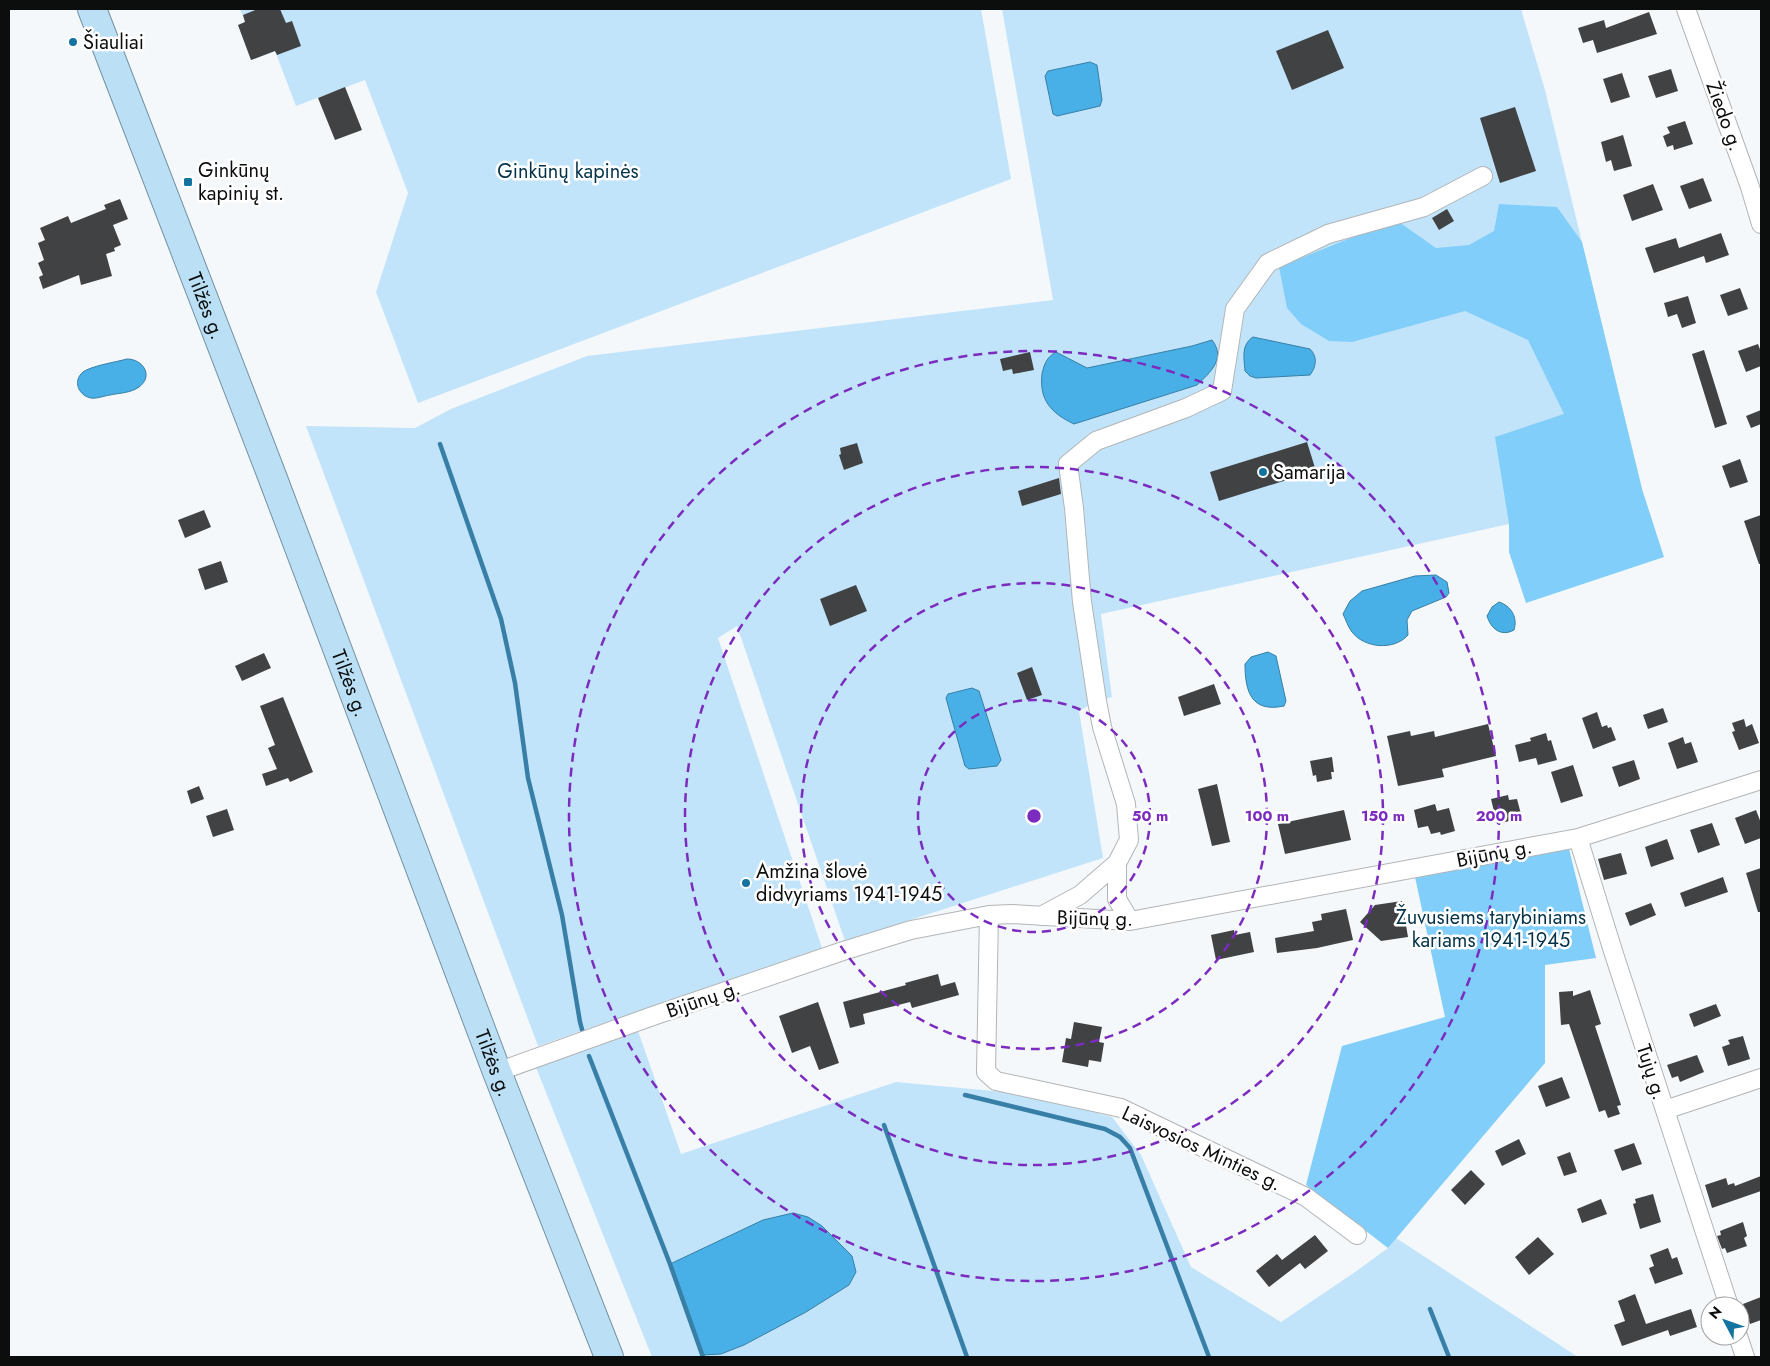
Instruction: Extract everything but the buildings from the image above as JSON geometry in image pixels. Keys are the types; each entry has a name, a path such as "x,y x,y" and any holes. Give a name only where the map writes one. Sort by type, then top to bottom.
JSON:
{"highway":[{"name":"Tilžės g.","path":"92,9 272,476 497,1072 609,1357"}],"street":[{"name":"Žiedo g.","path":"1686,9 1756,185 1761,224"},
{"path":"1041,916 1080,895 1117,864 1129,840 1126,804 1102,727 1097,701 1082,602 1074,508 1068,464 1096,441 1186,408 1222,391 1236,309 1268,263 1328,234 1424,207 1483,176"},
{"name":"Bijūnų g.","path":"497,1072 650,1017 910,930 988,915 1012,914 1130,921 1578,838 1761,780"},
{"name":"Tujų g.","path":"1578,838 1612,951 1725,1296"},
{"path":"1117,864 1117,899 1130,921"},
{"name":"Laisvosios Minties g.","path":"988,915 986,1072 996,1081 1121,1108 1306,1197 1358,1235"},
{"path":"1665,1110 1761,1078"}],"green space":[{"name":"Ginkūnų kapinės","path":"240,9 981,9 1011,179 418,403 376,292 408,193 365,80 296,106 275,51 251,60 238,25 245,22"},
{"path":"1002,9 1521,9 1545,90 1642,489 1509,524 1101,614 1112,697 1097,701 1079,711 1103,858 845,941 737,626 718,638 822,948 538,1046 306,426 415,428 451,409 587,356 1053,300"},
{"path":"1499,204 1557,207 1582,242 1642,489 1664,557 1526,603 1509,552 1509,524 1495,437 1564,414 1528,340 1465,311 1352,342 1329,341 1301,324 1287,308 1279,267 1358,235 1399,222 1436,248 1469,245 1494,231"},
{"name":"Žuvusiems tarybiniams kariams 1941-1945","path":"1569,849 1596,958 1545,965 1545,1063 1388,1248 1306,1185 1342,1046 1445,1017 1415,877"},
{"path":"638,1031 681,1154 896,1082 1025,1094 1112,1117 1141,1155 1191,1267 1281,1322 1388,1248 1396,1238 1578,1357 652,1357 535,1065"}],"shaded area":[{"path":"1090,62 1097,65 1102,100 1100,106 1057,116 1053,114 1045,76 1048,71"},
{"path":"1253,337 1310,349 1315,359 1312,372 1310,375 1256,378 1250,376 1245,371 1244,352 1249,340"},
{"path":"1212,340 1218,353 1217,359 1212,370 1197,385 1074,424 1059,415 1048,405 1042,391 1042,374 1045,364 1056,352 1087,368"},
{"path":"127,359 138,362 145,369 146,378 136,389 129,392 91,398 83,394 78,388 78,380 83,372 98,366"},
{"path":"1436,575 1447,582 1449,593 1446,597 1412,611 1407,620 1408,635 1402,640 1395,644 1379,646 1357,637 1351,630 1343,614 1350,601 1362,591 1415,576"},
{"path":"1499,602 1507,606 1514,616 1514,630 1505,633 1491,625 1487,616 1492,607"},
{"path":"1268,652 1276,656 1286,701 1284,706 1264,706 1257,703 1252,698 1246,683 1245,664 1251,657"},
{"path":"972,688 979,691 1001,760 997,766 969,769 965,766 946,698 948,694"},
{"path":"793,1213 808,1217 822,1226 852,1256 856,1272 849,1285 806,1312 744,1345 721,1354 703,1355 670,1264 763,1220"}],"waterway":[{"path":"440,444 501,619 515,683 528,778 562,915 583,1033"},
{"path":"589,1056 670,1264 703,1357"},
{"path":"965,1095 1105,1129 1120,1137 1130,1148 1209,1357"},
{"path":"884,1125 967,1357"},
{"path":"1430,1309 1449,1357"}],"place":[{"name":"Šiauliai","path":"73,42"},
{"name":"Ginkūnų kapinių st.","path":"188,182"},
{"name":"Samarija","path":"1263,472"},
{"name":"Amžina šlovė didvyriams 1941-1945","path":"746,883"}]}
